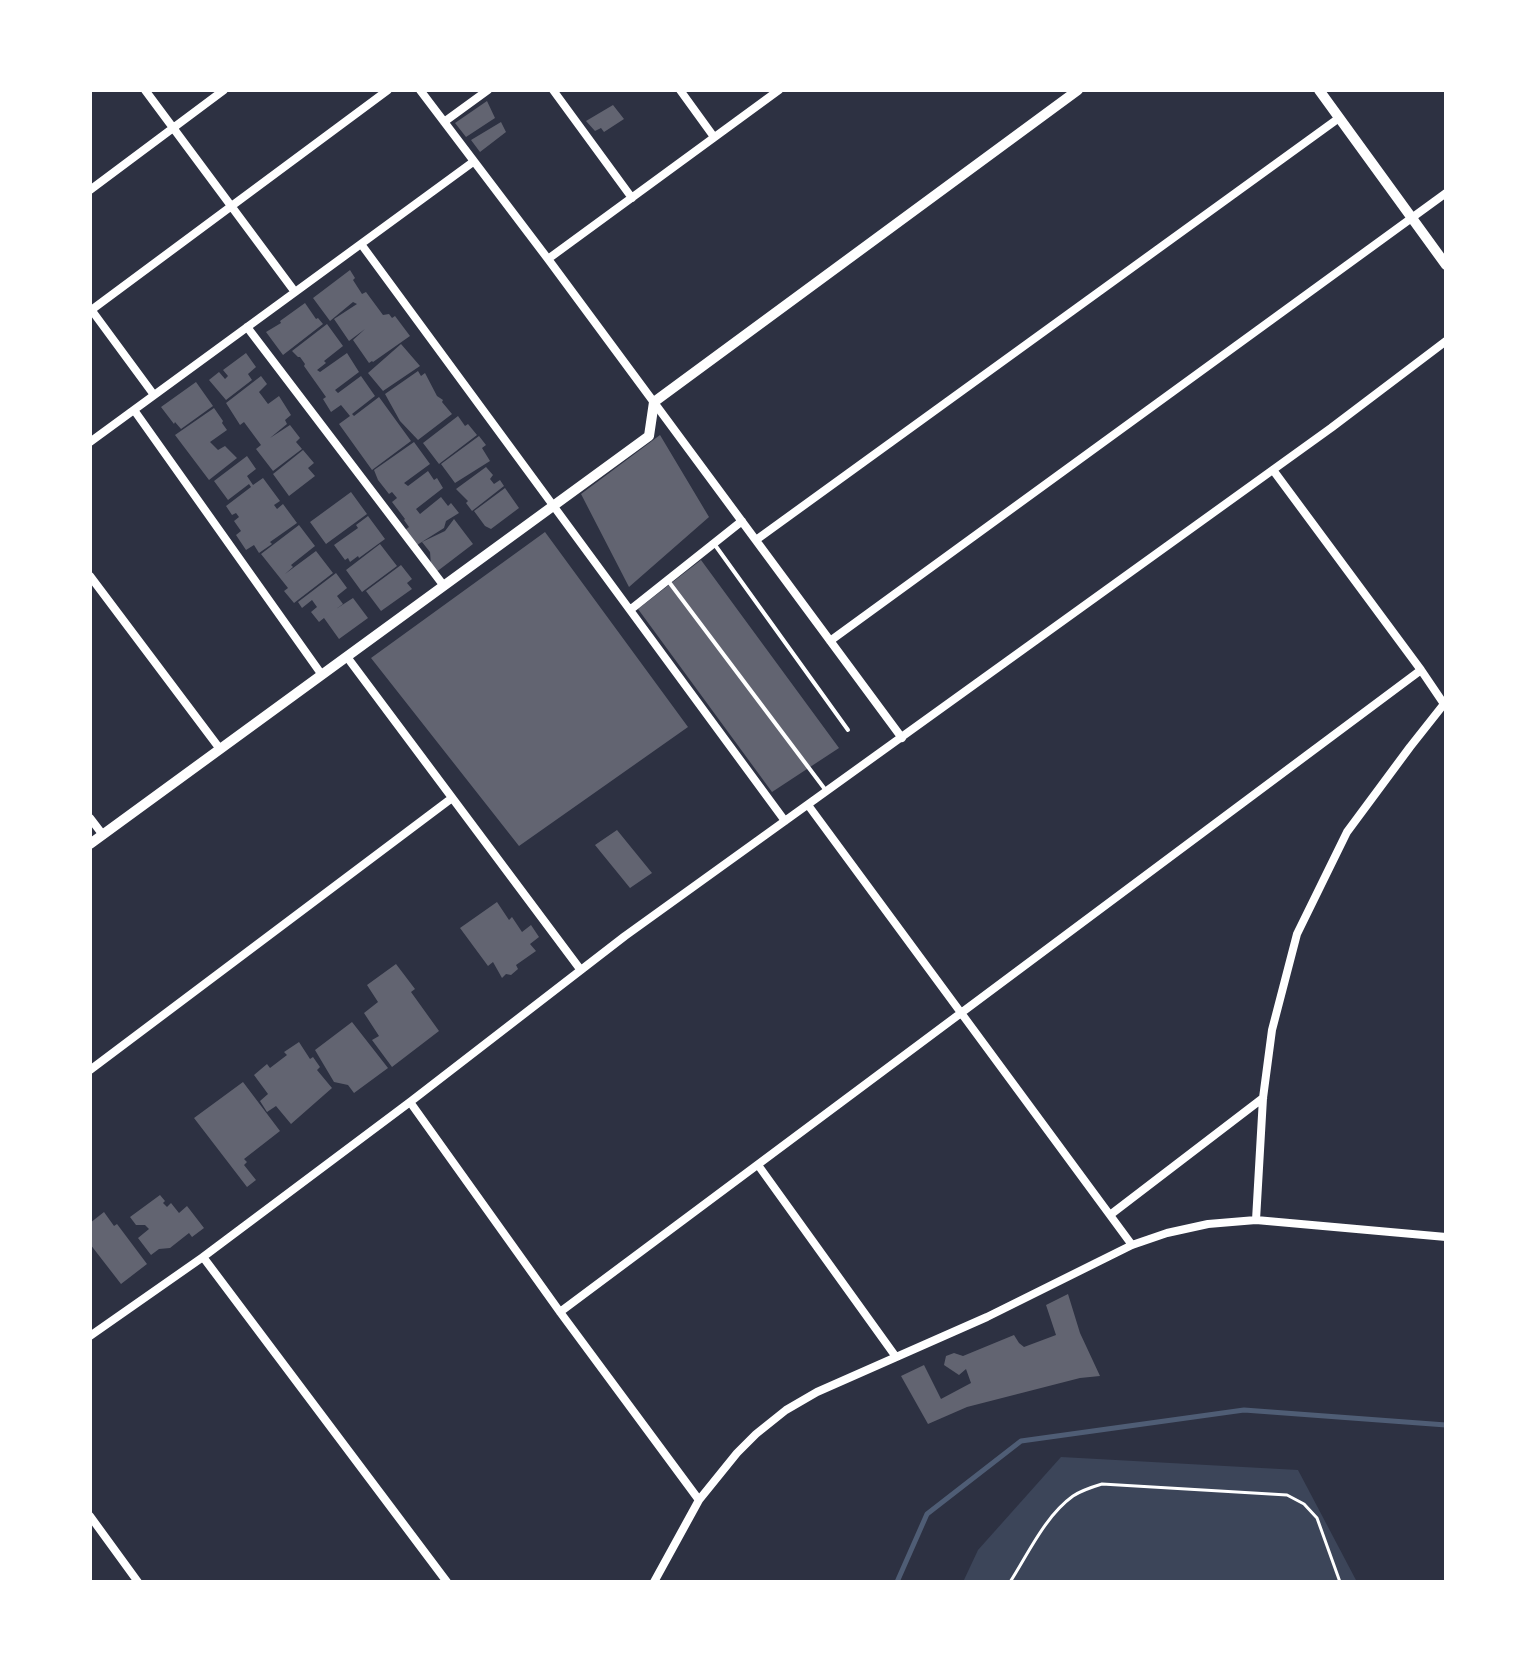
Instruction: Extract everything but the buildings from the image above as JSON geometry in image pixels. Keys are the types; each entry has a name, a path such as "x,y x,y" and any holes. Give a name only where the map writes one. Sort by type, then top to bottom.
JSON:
{"street":[{"path":"145,90 295,292"},
{"path":"90,190 224,90"},
{"path":"154,395 90,310 388,90"},
{"path":"420,90 902,738"},
{"path":"444,122 488,90"},
{"path":"553,90 632,198"},
{"path":"680,90 714,137"},
{"path":"548,259 779,90"},
{"path":"90,844 649,436 654,402 1078,90"},
{"path":"1319,90 1446,265"},
{"path":"756,540 1339,118"},
{"path":"90,442 473,162"},
{"path":"830,641 1446,193"},
{"path":"361,244 785,821"},
{"path":"247,327 444,586"},
{"path":"90,1336 203,1257 410,1102 580,969 1273,470 1446,341"},
{"path":"134,410 322,675"},
{"path":"1256,1220 1263,1098 1272,1030 1297,934 1347,832 1444,704 1273,470"},
{"path":"630,610 742,521"},
{"path":"90,576 220,749"},
{"path":"347,657 580,969"},
{"path":"560,1312 1421,670"},
{"path":"90,1070 452,798"},
{"path":"808,805 1132,1245"},
{"path":"90,818 103,835"},
{"path":"1110,1215 1263,1098"},
{"path":"410,1102 699,1500"},
{"path":"758,1165 896,1357"},
{"path":"654,1582 699,1500 737,1453 786,1410 817,1392 987,1317 1132,1245 1208,1224 1256,1220 1446,1237"},
{"path":"203,1257 447,1582"},
{"path":"90,1516 138,1582"}],"lane":[{"path":"714,543 848,730"},
{"path":"668,580 827,792"}],"path":[{"path":"1010,1582 1047,1523 1059,1510 1072,1497 1102,1484 1287,1495 1304,1504 1317,1518 1340,1582"}],"shaded area":[{"path":"1061,1457 1298,1470 1357,1582 963,1582 978,1550"}],"waterway":[{"path":"897,1582 927,1514 1021,1441 1244,1410 1446,1425"}]}
